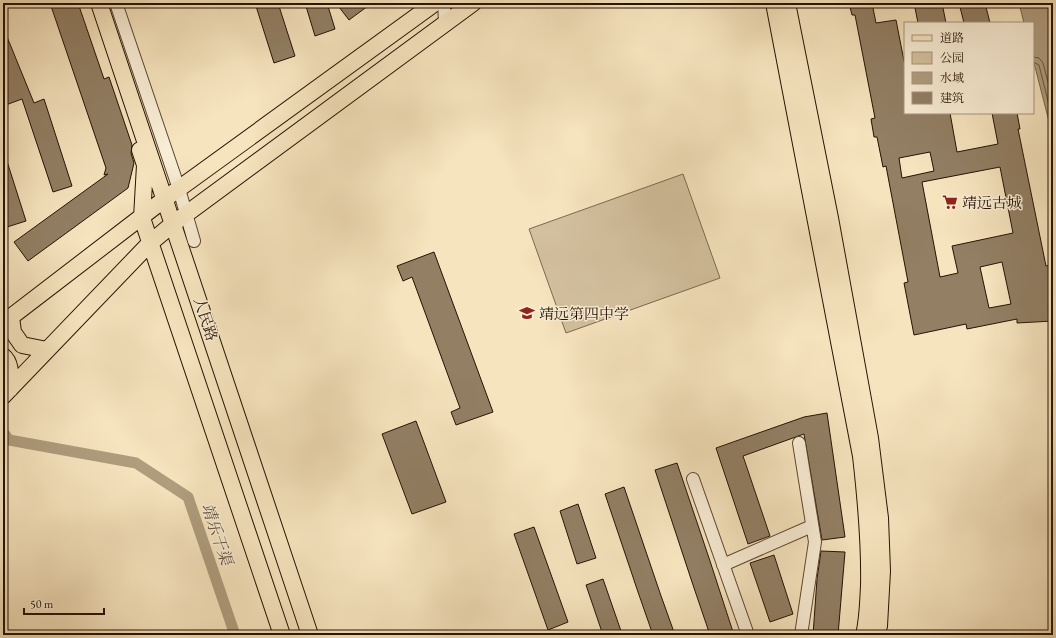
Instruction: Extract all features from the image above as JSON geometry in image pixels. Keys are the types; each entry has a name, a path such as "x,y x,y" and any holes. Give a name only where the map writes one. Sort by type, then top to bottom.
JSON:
{"main road":[{"name":"人民路","path":"90,3 145,164 142,218 282,635"},
{"name":"人民路","path":"99,3 166,198 180,218 310,635"},
{"path":"47,350 22,345 7,320 142,218 166,198 435,3"},
{"path":"6,394 150,243 180,218 472,3"},
{"path":"774,3 861,456 868,511 870,558 868,622 864,635"},
{"path":"787,3 830,218 870,438 880,518 882,571 879,626 876,635"},
{"path":"3,356 7,359 10,370 6,394"}],"street":[{"path":"116,3 179,189 180,218 194,241"},
{"path":"444,3 446,22"},
{"path":"799,443 815,542 801,635"},
{"path":"693,479 748,635"},
{"path":"723,564 812,526"}],"green space":[{"path":"683,174 720,278 566,333 529,229"}],"water":[{"path":"1019,3 1051,3 1053,12 1053,137 1034,63 1034,22 1024,22"}],"building":[{"path":"50,3 78,3 104,79 109,77 132,145 131,153 134,163 128,188 28,261 14,242 108,174 104,175 106,168"},
{"path":"255,3 278,3 295,56 274,63"},
{"path":"305,3 327,3 335,29 315,36"},
{"path":"336,3 372,3 349,20"},
{"path":"849,3 872,3 876,23 896,20 904,61 904,114 950,114 957,152 998,144 992,114 1017,114 1020,129 1018,129 1046,266 1050,265 1053,321 1017,323 1017,319 967,329 966,324 914,335 904,283 908,282 886,166 883,167 877,137 874,137 871,119 875,118 855,15 852,15","holes":["930,152 934,171 902,178 899,158","1000,167 1013,233 952,246 958,273 940,277 922,182","1002,262 1011,304 989,308 980,267"]},
{"path":"914,3 942,3 946,22 918,22"},
{"path":"959,3 985,3 990,22 964,22"},
{"path":"3,27 34,103 44,99 72,186 53,192 22,99 3,106"},
{"path":"5,155 26,221 7,227 3,214 3,156"},
{"path":"434,252 493,412 456,425 451,412 460,408 412,277 403,281 397,266"},
{"path":"827,413 845,537 822,540 804,434 743,456 770,536 748,544 716,448 804,417"},
{"path":"416,421 446,502 412,514 382,434"},
{"path":"677,463 734,635 710,635 692,582 655,470"},
{"path":"624,487 675,635 653,635 638,592 605,494"},
{"path":"578,504 596,558 577,564 560,511"},
{"path":"534,527 568,622 548,630 514,534"},
{"path":"821,551 845,552 838,635 813,635 817,579"},
{"path":"774,555 793,614 770,622 750,563"},
{"path":"603,579 621,631 610,635 603,635 586,585"}],"waterway":[{"name":"靖乐干渠","path":"3,432 9,440 136,463 188,497 235,635"}],"place":[{"name":"靖远古城","path":"950,202"},
{"name":"靖远第四中学","path":"527,313"}]}
